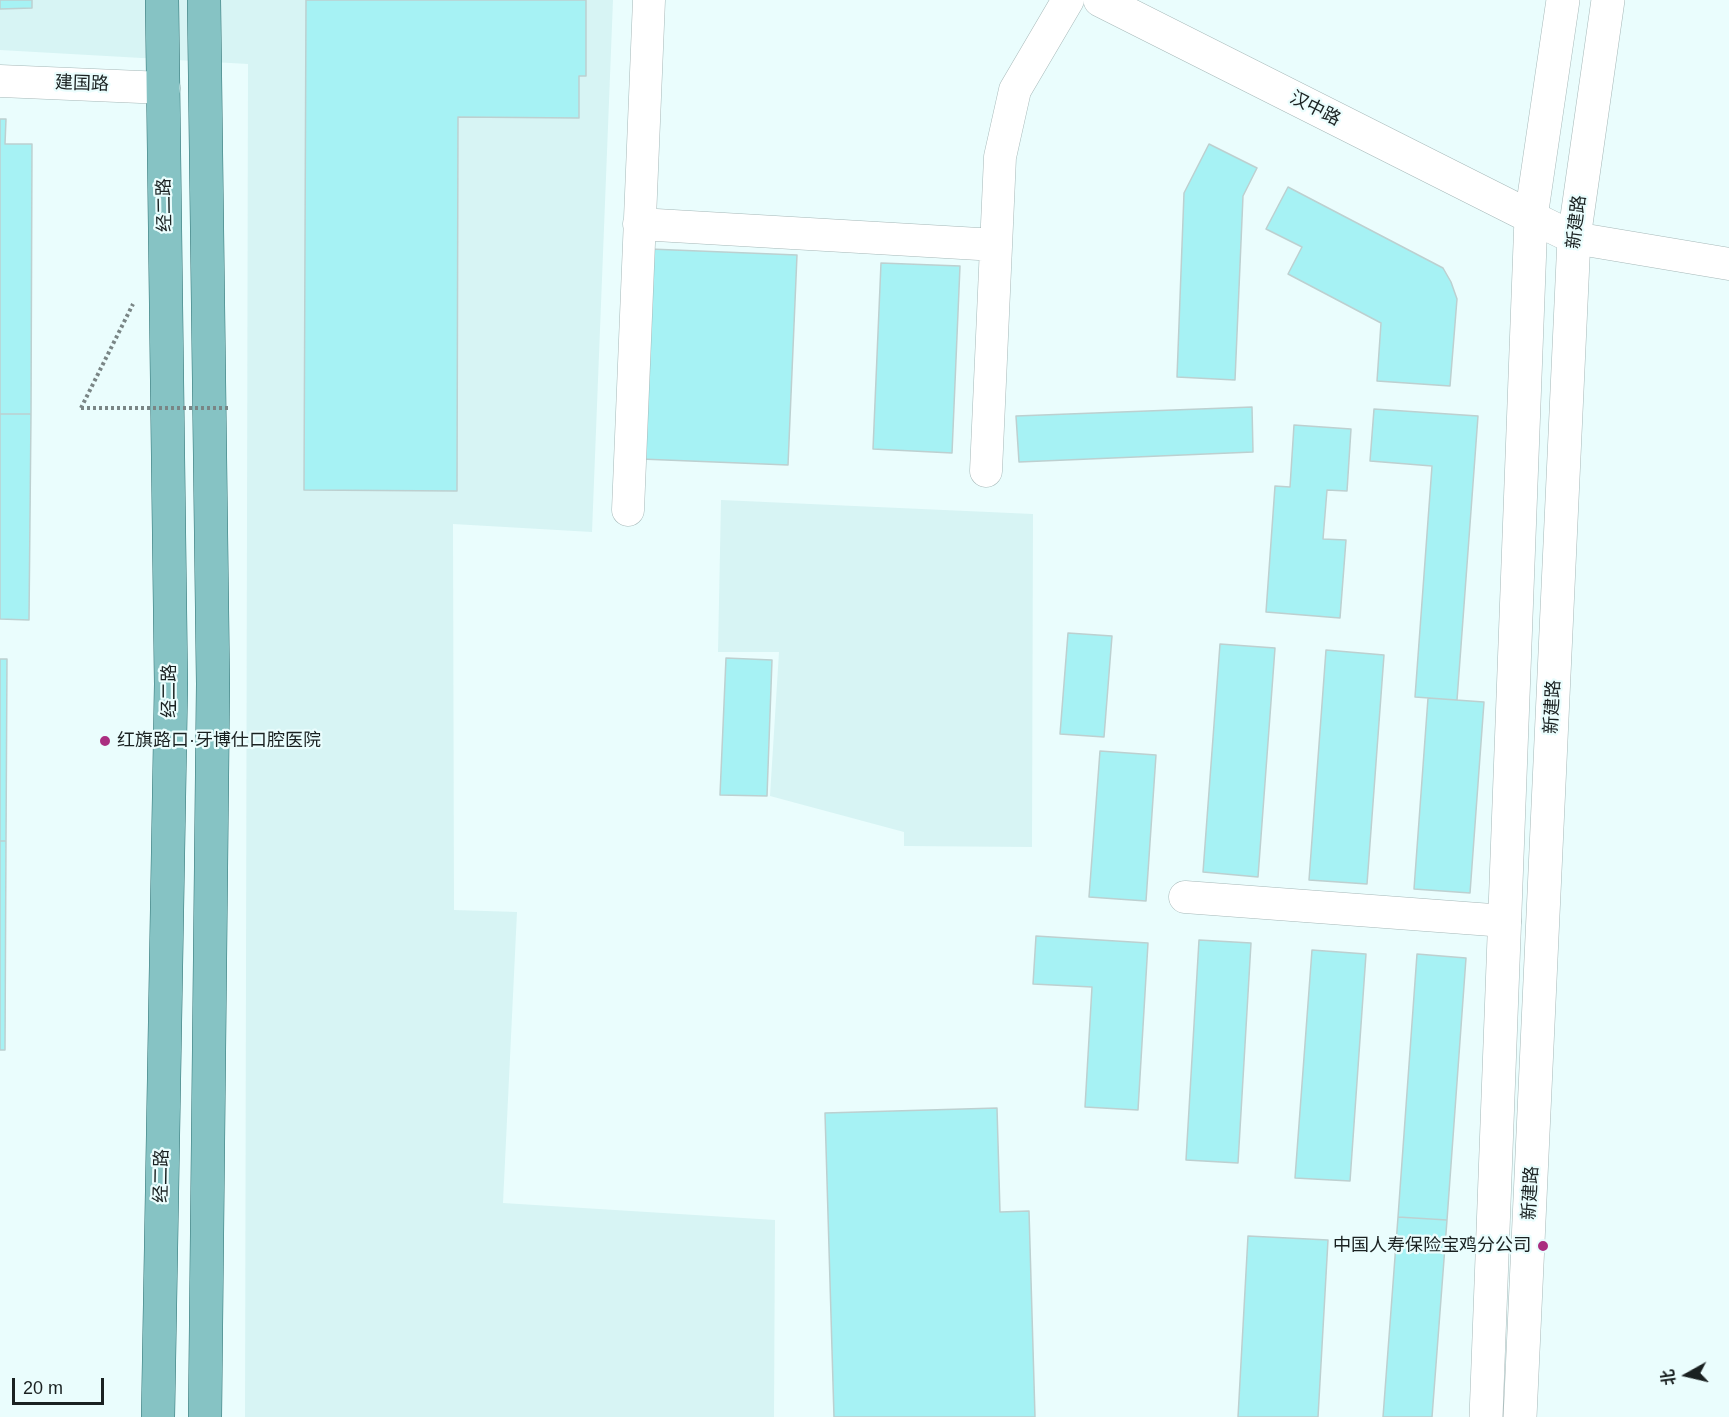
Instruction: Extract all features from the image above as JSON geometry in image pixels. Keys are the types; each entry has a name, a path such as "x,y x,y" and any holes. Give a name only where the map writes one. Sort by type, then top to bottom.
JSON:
{"main road":[{"name":"经二路","path":"158,1417 171,684 162,0"},
{"path":"204,0 213,684 205,1417"},
{"name":"汉中路","path":"1100,0 1531,218"},
{"name":"新建路","path":"1486,1417 1531,218 1563,0"},
{"name":"新建路","path":"1521,1417 1574,238 1608,0"}],"street":[{"path":"628,510 649,0"},
{"path":"986,471 1000,157 1015,90 1068,0"},
{"name":"建国路","path":"0,81 164,87"},
{"path":"1531,218 1574,238 1729,264"},
{"path":"639,224 996,246"},
{"path":"1185,897 1505,921"}],"path":[{"path":"134,301 81,408 229,408"}],"shaded area":[{"path":"0,0 613,0 592,532 453,524 454,910 517,912 503,1203 775,1220 774,1417 245,1417 248,64 0,50"},
{"path":"721,500 1033,514 1032,847 904,846 904,832 770,796 779,652 718,652"}],"building":[{"path":"0,0 32,0 32,8 0,9"},
{"path":"306,0 586,0 586,76 579,76 579,118 458,117 457,491 304,490"},
{"path":"0,119 6,119 5,144 32,144 31,414 0,414"},
{"path":"1209,144 1257,168 1243,196 1235,380 1177,377 1184,193"},
{"path":"1288,187 1443,268 1457,299 1450,386 1377,381 1381,323 1288,274 1302,247 1266,229"},
{"path":"650,249 797,255 788,465 641,459"},
{"path":"881,263 960,266 952,453 873,449"},
{"path":"1252,407 1253,452 1019,462 1016,416"},
{"path":"1374,409 1478,416 1457,700 1415,697 1432,466 1370,461"},
{"path":"0,414 31,414 29,620 0,619"},
{"path":"1294,425 1351,429 1347,491 1327,490 1323,539 1346,540 1340,618 1266,612 1275,486 1290,487"},
{"path":"1068,633 1112,636 1104,737 1060,734"},
{"path":"1220,644 1275,648 1258,877 1203,872"},
{"path":"1326,650 1384,655 1367,884 1309,880"},
{"path":"726,658 772,660 767,796 720,795"},
{"path":"0,659 7,659 6,841 0,841"},
{"path":"1428,698 1484,702 1470,893 1414,889"},
{"path":"1100,751 1156,755 1146,901 1089,897"},
{"path":"0,841 6,841 5,1050 0,1050"},
{"path":"1036,936 1148,943 1138,1110 1085,1107 1092,987 1033,984"},
{"path":"1199,940 1251,943 1238,1163 1186,1160"},
{"path":"1312,950 1366,954 1350,1181 1295,1178"},
{"path":"1417,954 1466,958 1447,1220 1398,1217"},
{"path":"997,1108 1000,1212 1029,1211 1035,1417 834,1417 825,1113"},
{"path":"1398,1217 1447,1220 1432,1417 1383,1417"},
{"path":"1248,1236 1328,1240 1318,1417 1238,1417"}],"place":[{"name":"红旗路口·牙博仕口腔医院","path":"105,741"},
{"name":"中国人寿保险宝鸡分公司","path":"1543,1246"}]}
